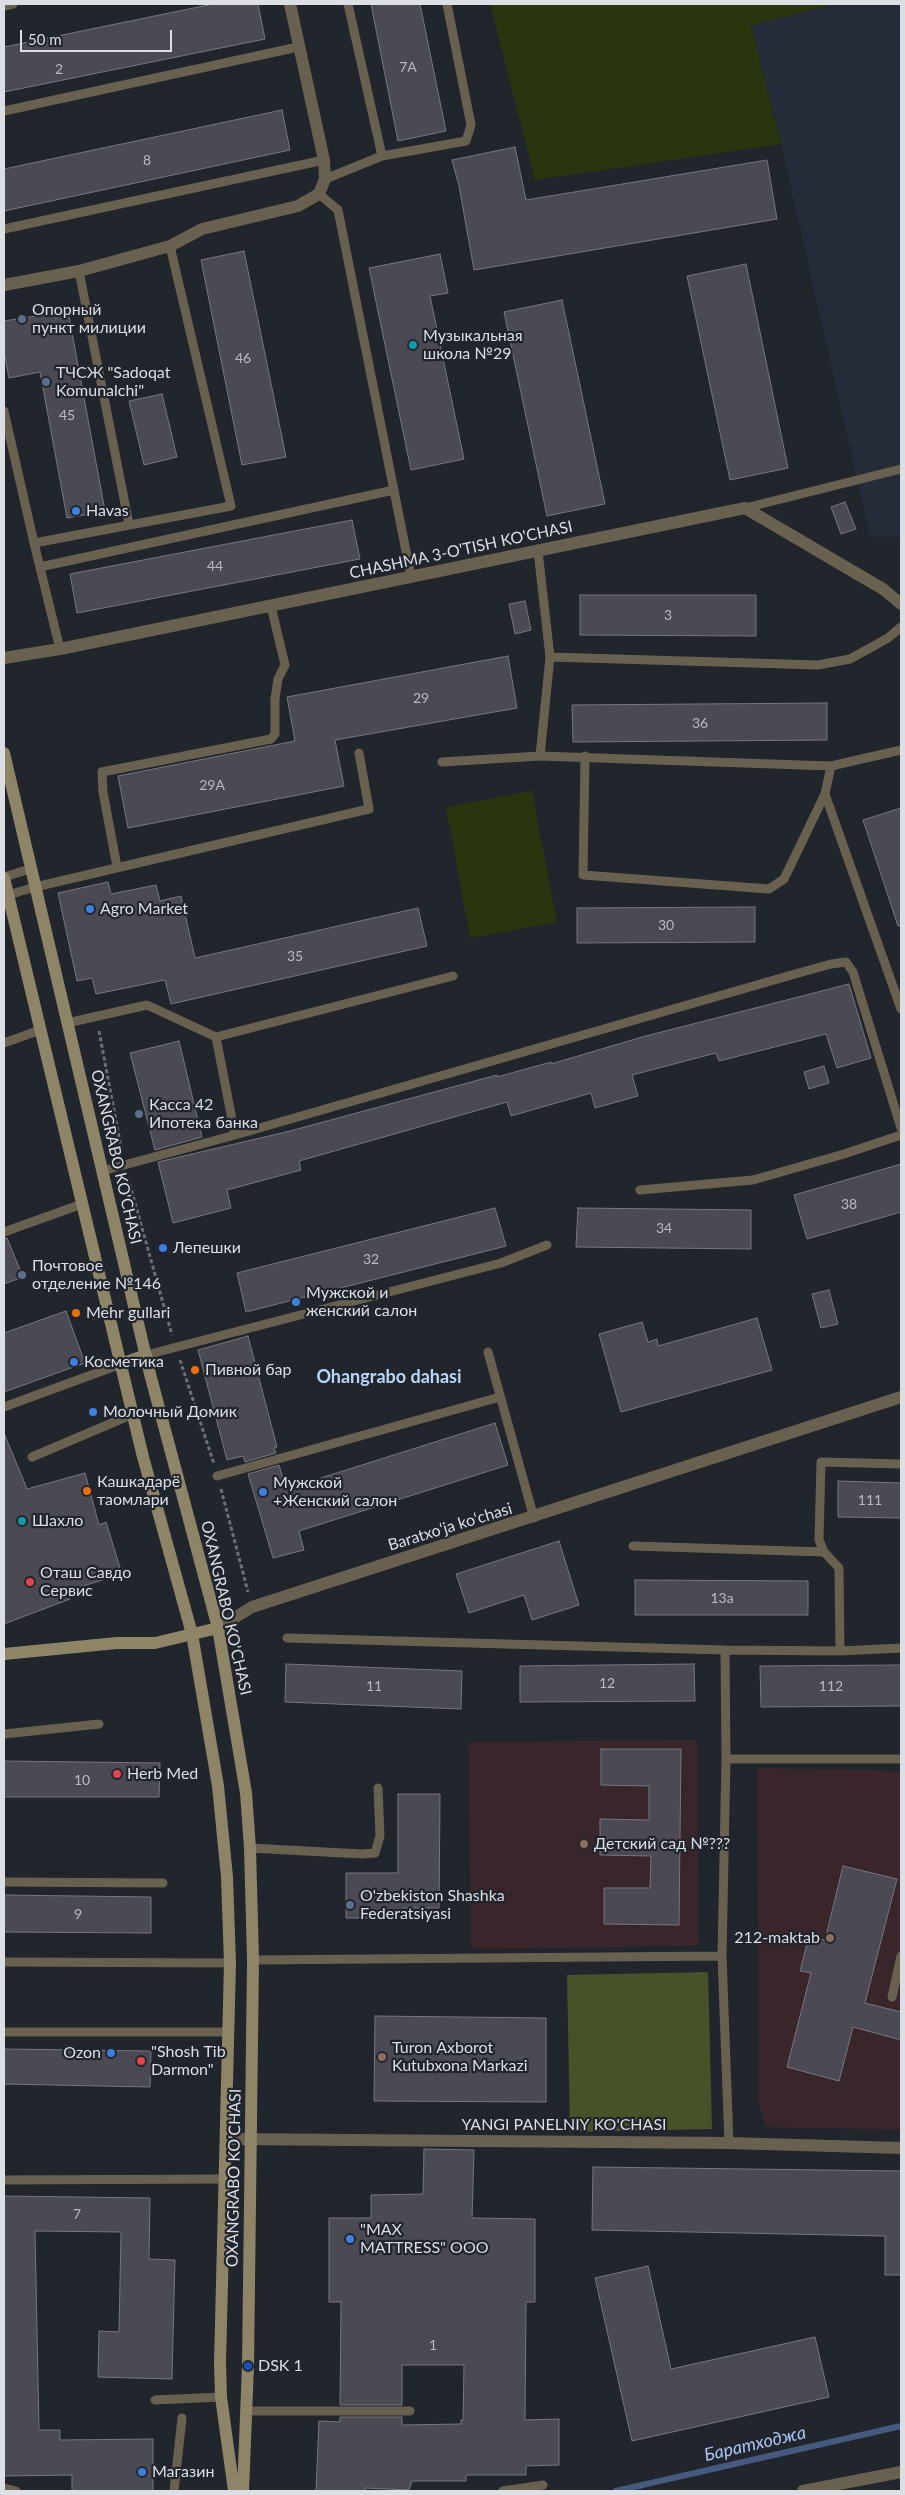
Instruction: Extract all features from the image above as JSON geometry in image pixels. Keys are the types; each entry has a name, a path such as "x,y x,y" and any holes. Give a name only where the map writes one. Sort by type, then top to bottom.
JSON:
{"main road":[{"name":"OXANGRABO KO'CHASI","path":"4,753 34,887 146,1355 218,1628 239,1741 246,1793 250,1848 253,1960 246,2411 238,2491"},
{"name":"OXANGRABO KO'CHASI","path":"4,877 133,1414 192,1634 218,1786 227,1877 230,1963 221,2397 238,2491"},
{"path":"121,1364 146,1355"},
{"name":"Baratxoʻja koʻchasi","path":"4,1654 117,1642 155,1643 218,1628"}],"street":[{"path":"4,285 79,271 170,246 202,230 298,206 319,194 325,179 324,160 290,4"},
{"path":"744,508 883,589 901,604"},
{"name":"CHASHMA 3-O'TISH KO'CHASI","path":"4,658 60,649 744,508"},
{"name":"Baratxoʻja koʻchasi","path":"218,1628 252,1607 534,1518 901,1398"},
{"name":"YANGI PANELNIY KO'CHASI","path":"226,2139 729,2143 901,2148"},
{"path":"803,2491 901,2472"}],"lane":[{"path":"4,6 13,4"},
{"path":"348,4 382,156"},
{"path":"325,179 382,156 466,141 471,125 447,4"},
{"path":"4,112 298,47"},
{"path":"4,228 324,160"},
{"path":"319,194 338,210 411,576"},
{"path":"34,543 231,506 170,246"},
{"path":"79,271 129,524"},
{"path":"4,411 60,649"},
{"path":"744,508 901,469"},
{"path":"40,567 394,490"},
{"path":"538,551 550,658 540,756"},
{"path":"118,867 102,772 271,739 275,734 275,699 278,679 285,665 271,606"},
{"path":"550,658 818,665 850,659 888,638 901,627"},
{"path":"442,762 540,756 585,756 831,766 901,750"},
{"path":"8,896 34,887 369,809 359,753"},
{"path":"585,756 583,875 769,889 784,878 824,794 831,766"},
{"path":"824,794 901,1010"},
{"path":"4,877 30,869"},
{"path":"102,1171 236,1135 795,974 846,962 853,972 901,1128"},
{"path":"67,1023 147,1005 216,1037 453,976"},
{"path":"4,1043 40,1030"},
{"path":"216,1037 236,1135"},
{"path":"640,1190 753,1180 844,1154 901,1135"},
{"path":"4,1232 82,1204"},
{"path":"146,1355 501,1263 547,1245"},
{"path":"488,1352 534,1518"},
{"path":"4,1407 121,1364"},
{"path":"218,1476 500,1397"},
{"path":"32,1457 133,1414"},
{"path":"840,1651 839,1568 824,1552 819,1540 821,1462 901,1464"},
{"path":"633,1546 824,1552"},
{"path":"287,1638 725,1650 840,1651 901,1648"},
{"path":"725,1650 726,1759 722,1956 729,2143"},
{"path":"4,1734 99,1724"},
{"path":"726,1759 901,1759"},
{"path":"250,1848 362,1854 375,1853 380,1836 378,1788"},
{"path":"4,1882 162,1883"},
{"path":"253,1960 722,1956"},
{"path":"892,1997 901,1956"},
{"path":"4,1962 230,1963"},
{"path":"4,2032 228,2032"},
{"path":"4,2180 225,2179"},
{"path":"155,2400 221,2397"},
{"path":"246,2411 410,2411"},
{"path":"174,2491 182,2418"},
{"path":"503,2491 544,2485"},
{"path":"4,2488 16,2491"},
{"path":"226,2491 238,2491"}],"path":[{"path":"98,1029 124,1165 158,1293 218,1476 252,1607"}],"shaded area":[{"path":"837,4 901,4 901,537 870,537 781,144 751,25"},
{"name":"Детский сад №???","path":"697,1740 699,1946 471,1949 468,1742"},
{"name":"212-maktab","path":"757,1768 901,1771 901,2130 766,2127 759,2105"}],"green space":[{"path":"490,4 837,4 751,25 781,144 535,180"},
{"path":"532,791 557,922 470,938 446,807"},
{"path":"708,1972 712,2129 570,2132 567,1975"}],"building":[{"path":"213,4 258,4 265,39 4,92 4,47"},
{"path":"371,4 420,4 446,131 398,141"},
{"path":"282,110 290,150 4,211 4,169"},
{"path":"515,147 526,200 767,160 777,219 474,270 459,186 452,160"},
{"path":"244,251 286,457 242,465 201,260"},
{"name":"Музыкальная школа №29","path":"440,254 448,293 430,296 464,459 411,470 369,268"},
{"path":"746,264 788,468 730,480 687,276"},
{"path":"562,300 605,504 547,516 504,312"},
{"path":"68,311 105,511 67,518 40,372 9,378 4,352 4,321"},
{"path":"162,394 177,457 144,465 129,401"},
{"path":"845,502 856,529 841,534 831,507"},
{"path":"352,520 360,559 77,613 70,574"},
{"path":"580,595 756,595 756,636 580,635"},
{"path":"525,601 531,630 515,634 509,604"},
{"path":"508,656 517,708 335,740 344,786 128,828 118,776 295,741 287,697"},
{"path":"827,703 827,740 573,742 572,705"},
{"path":"901,808 901,926 898,926 863,820"},
{"path":"108,882 111,894 156,885 160,901 181,896 195,958 418,908 427,946 171,1004 165,980 96,994 92,978 77,981 58,893"},
{"path":"755,907 755,942 577,943 577,908"},
{"path":"849,984 871,1058 837,1068 826,1034 719,1061 716,1053 632,1075 638,1096 595,1108 591,1093 511,1116 507,1102 299,1161 301,1170 227,1190 231,1208 173,1223 158,1162 290,1131 497,1075 497,1077 551,1062 551,1064 642,1037"},
{"path":"179,1041 202,1137 155,1150 130,1053"},
{"path":"824,1066 829,1083 809,1089 804,1072"},
{"path":"901,1164 901,1212 807,1239 794,1195"},
{"path":"495,1208 506,1246 246,1312 237,1273"},
{"path":"578,1208 751,1210 751,1249 576,1247"},
{"path":"4,1238 7,1238 23,1277 4,1284"},
{"path":"829,1290 838,1324 821,1328 812,1294"},
{"path":"66,1311 85,1363 4,1392 4,1333"},
{"path":"757,1318 772,1370 621,1412 599,1334 642,1322 648,1342 657,1339 658,1346"},
{"path":"248,1336 277,1447 274,1448 276,1453 245,1462 243,1456 227,1460 198,1350"},
{"path":"495,1423 508,1465 299,1531 304,1550 273,1558 248,1474 279,1465 286,1489"},
{"path":"4,1433 27,1489 85,1473 99,1525 106,1522 122,1574 67,1591 70,1599 4,1624"},
{"path":"838,1481 901,1483 901,1518 838,1517"},
{"path":"559,1541 579,1605 532,1620 524,1595 469,1613 456,1574"},
{"path":"635,1580 808,1581 808,1615 635,1615"},
{"path":"286,1664 462,1671 461,1709 285,1702"},
{"path":"694,1664 695,1701 520,1702 520,1666"},
{"path":"901,1665 901,1706 761,1707 760,1666"},
{"path":"601,1749 681,1749 679,1925 604,1924 604,1888 650,1888 651,1856 600,1855 600,1819 649,1820 649,1786 601,1785"},
{"path":"4,1761 160,1763 159,1797 4,1797"},
{"path":"398,1794 440,1794 439,1908 403,1908 403,1918 346,1918 346,1873 398,1873"},
{"path":"843,1866 897,1879 865,2003 901,2012 901,2040 853,2027 839,2081 787,2067 811,1973 800,1971 809,1936 825,1940"},
{"path":"4,1895 151,1897 151,1933 4,1932"},
{"path":"375,2016 546,2018 546,2102 374,2101"},
{"path":"4,2049 151,2051 150,2087 4,2084"},
{"path":"424,2149 474,2150 472,2218 535,2219 535,2302 526,2302 525,2420 559,2419 559,2465 526,2466 526,2475 466,2475 466,2481 412,2481 409,2490 365,2488 365,2491 316,2491 319,2421 340,2422 340,2417 402,2417 402,2425 461,2424 461,2420 463,2420 464,2365 402,2365 402,2405 340,2405 341,2302 329,2302 329,2218 371,2218 371,2195 423,2194"},
{"path":"593,2167 901,2171 901,2275 885,2275 885,2236 592,2230"},
{"path":"4,2196 150,2198 149,2259 175,2260 172,2379 98,2377 99,2331 119,2332 121,2232 35,2231 39,2430 60,2430 60,2440 153,2439 153,2491 72,2491 72,2475 4,2476"},
{"path":"648,2266 671,2369 815,2337 829,2397 632,2441 595,2278"}],"waterway":[{"name":"Баратходжа","path":"616,2491 901,2426"}],"place":[{"name":"Опорный пункт милиции","path":"22,319"},
{"name":"Музыкальная школа №29","path":"413,345"},
{"name":"ТЧСЖ \"Sadoqat Komunalchi\"","path":"46,382"},
{"name":"Havas","path":"76,511"},
{"name":"Agro Market","path":"90,909"},
{"name":"Касса 42 Ипотека банка","path":"139,1114"},
{"name":"Лепешки","path":"163,1248"},
{"name":"Почтовое отделение №146","path":"22,1275"},
{"name":"Мужской и женский салон","path":"296,1302"},
{"name":"Mehr gullari","path":"76,1313"},
{"name":"Косметика","path":"74,1362"},
{"name":"Пивной бар","path":"195,1370"},
{"name":"Молочный Домик","path":"93,1412"},
{"name":"Кашкадарё таомлари","path":"87,1491"},
{"name":"Мужской +Женский салон","path":"263,1492"},
{"name":"Шахло","path":"22,1521"},
{"name":"Оташ Савдо Сервис","path":"30,1582"},
{"name":"Herb Med","path":"117,1774"},
{"name":"Детский сад №???","path":"584,1844"},
{"name":"O'zbekiston Shashka Federatsiyasi","path":"350,1905"},
{"name":"212-maktab","path":"830,1938"},
{"name":"Ozon","path":"111,2053"},
{"name":"Turon Axborot Kutubxona Markazi","path":"382,2057"},
{"name":"\"Shosh Tib Darmon\"","path":"141,2061"},
{"name":"\"MAX MATTRESS\" ООО","path":"350,2239"},
{"name":"DSK 1","path":"248,2366"},
{"name":"Магазин","path":"142,2472"}],"district":[{"name":"Ohangrabo dahasi","path":"389,1377"}]}
